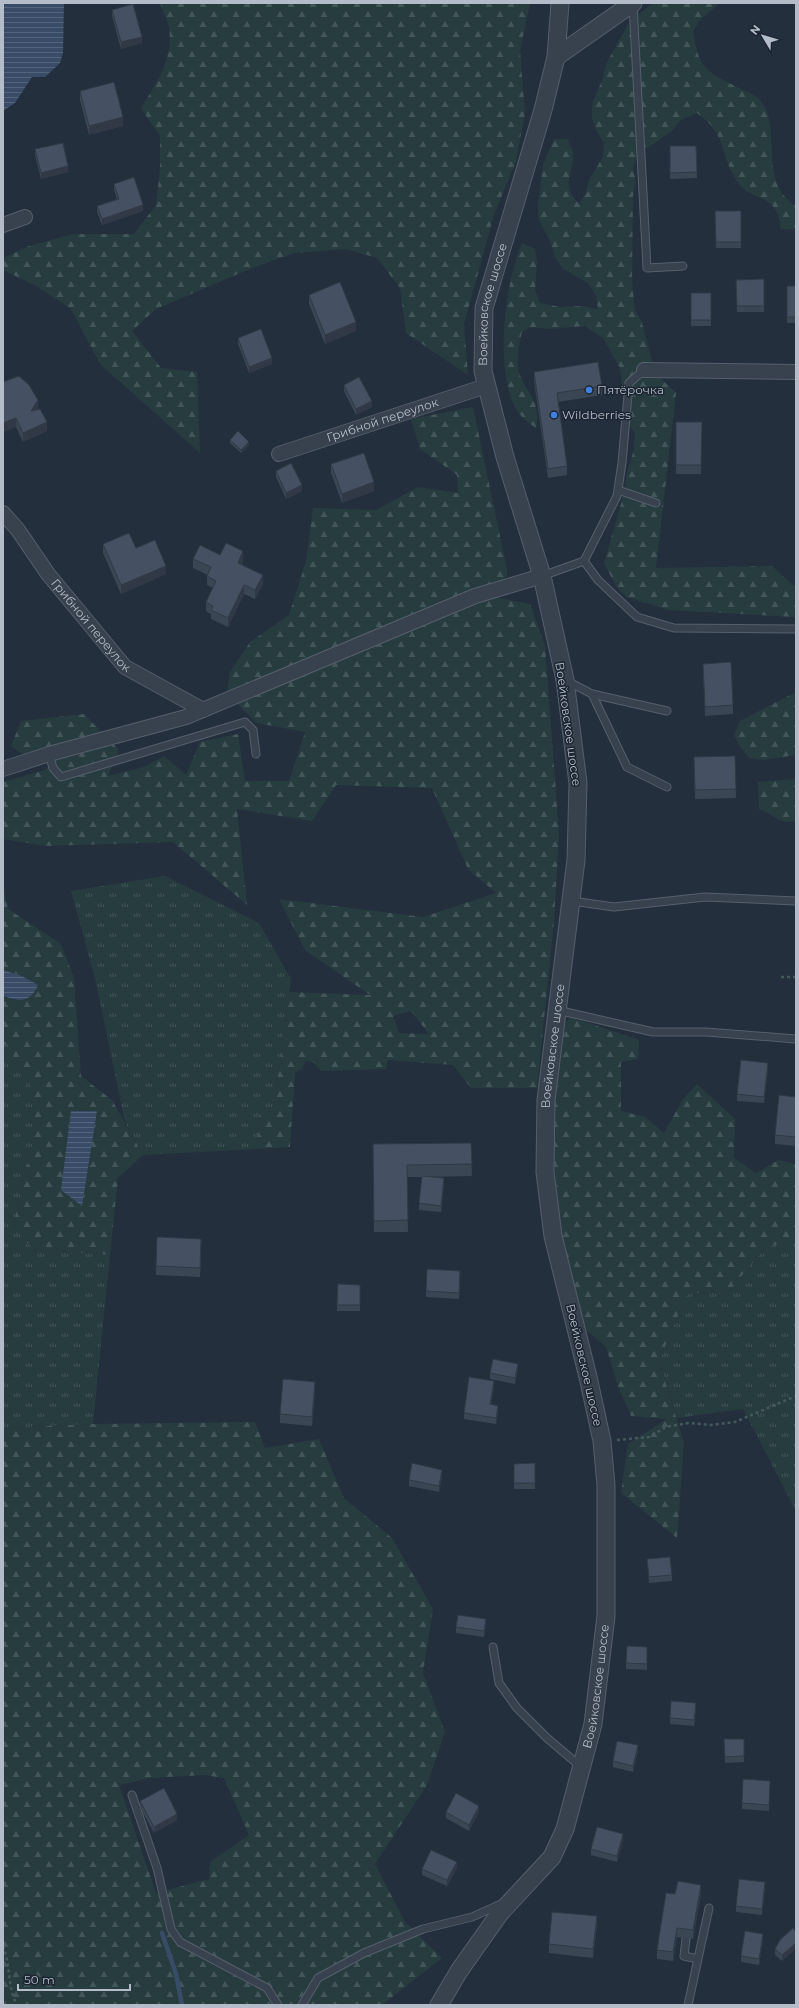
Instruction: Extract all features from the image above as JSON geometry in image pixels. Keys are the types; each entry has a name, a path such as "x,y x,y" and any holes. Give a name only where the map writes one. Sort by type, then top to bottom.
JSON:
{"street":[{"name":"Воейковское шоссе","path":"439,2005 459,1971 500,1913 552,1857 565,1829 594,1724 606,1616 606,1485 602,1442 588,1377 552,1236 545,1172 546,1100 572,901 576,860 578,783 565,680 542,576 505,457 483,371 484,308 544,110 556,57 560,3"},
{"path":"556,57 633,3"},
{"path":"3,225 25,217"},
{"path":"644,370 796,372"},
{"name":"Грибной переулок","path":"280,454 486,386"},
{"name":"Грибной переулок","path":"3,512 18,530 48,574 125,667 203,710"},
{"path":"3,769 48,754 186,717 475,596 542,576"}],"lane":[{"path":"633,3 647,268 683,266"},
{"path":"542,576 584,561 617,496 626,430 629,383 644,370"},
{"path":"618,490 656,503"},
{"path":"584,561 598,580 637,617 674,628 796,629"},
{"path":"565,680 592,694 667,711"},
{"path":"592,694 627,767 667,787"},
{"path":"48,754 53,768 61,777 245,722 253,730 256,754"},
{"path":"572,901 614,907 705,897 796,901"},
{"path":"557,1010 654,1032 706,1032 796,1039"},
{"path":"493,1647 499,1684 517,1708 547,1738 582,1768"},
{"path":"132,1795 147,1834 157,1868 171,1929 180,1942 267,1988 278,2005"},
{"path":"302,2005 318,1978 364,1953 423,1929 472,1917 514,1898"},
{"path":"688,2005 709,1908"},
{"path":"686,1939 684,1956 698,1959"}],"path":[{"path":"780,977 796,977"},
{"path":"602,1442 649,1437 666,1427 688,1423 711,1425 735,1422 796,1396"},
{"path":"3,1946 9,1961 13,1998 16,2005"}],"green space":[{"path":"160,3 530,3 520,51 525,113 516,161 494,215 464,324 468,375 406,333 400,288 377,258 346,249 294,253 252,268 156,309 132,331 161,368 197,372 200,453 100,364 71,309 38,287 3,270 3,258 29,246 73,234 134,234 156,205 160,169 160,136 141,108 163,69 169,49 169,27"},
{"path":"654,3 720,3 701,19 693,31 699,56 708,70 760,100 767,112 770,126 773,169 777,183 784,195 796,206 796,230 781,229 778,216 769,202 748,192 735,178 718,136 707,121 697,113 681,120 672,131 637,155 633,168 636,182 633,196 632,281 635,310 642,323 653,365 659,377 676,393 656,568 772,566 796,588 796,617 669,610 627,597 617,588 604,563 625,490 626,477 634,449 635,434 627,422 620,368 603,338 585,326 549,329 532,327 522,332 518,354 518,365 523,382 536,406 536,428 518,412 509,392 505,372 504,326 511,280 522,243 535,249 537,263 535,290 540,303 560,307 582,306 598,309 596,296 588,283 563,269 555,257 551,243 538,218 538,205 543,165 554,139 568,139 573,154 569,185 573,196 579,204 586,193 589,180 603,157 604,143 597,132 592,118 592,104 603,78 606,64 631,19"},
{"path":"473,407 508,574 494,597 530,604 545,646 559,833 554,921 537,1088 471,1088 453,1065 388,1060 386,1069 321,1071 313,1062 305,1061 302,1069 295,1073 290,1147 257,1149 260,1111 274,1106 289,992 370,995 305,950 279,899 423,917 496,893 468,869 432,788 336,785 312,821 237,809 247,905 173,842 46,846 3,839 3,782 45,770 56,760 37,764 11,746 21,721 84,714 119,750 108,776 144,767 164,756 186,775 200,742 238,734 245,781 289,781 305,732 257,723 227,694 230,672 250,642 289,615 306,561 313,508 376,510 418,487 458,493 457,475 420,449 411,419","holes":["411,1011 428,1033 399,1033 393,1016"]},
{"path":"796,692 796,755 763,760 749,758 740,747 734,735 740,721"},
{"path":"796,779 796,821 785,822 759,809 758,782"},
{"path":"165,876 259,923 291,979 274,1106 260,1111 257,1149 143,1155 125,1122 95,978 71,891"},
{"path":"3,885 8,909 61,944 74,978 81,1076 112,1100 143,1155 118,1178 110,1255 32,1249 13,1226 34,1137 32,1087 6,1045 3,1046 3,996 17,1001 22,976 3,970"},
{"path":"570,1017 639,1040 638,1059 621,1062 621,1111 645,1117 664,1133 683,1099 697,1084 735,1119 734,1158 756,1173 778,1160 796,1164 796,1239 765,1248 730,1290 687,1294 659,1361 684,1443 677,1538 621,1493 628,1444 667,1419 631,1416 618,1386 606,1347 585,1329 563,1247 551,1132 563,1027"},
{"path":"6,1045 32,1087 34,1137 13,1226 32,1249 110,1255 93,1424 3,1428 3,1046"},
{"path":"796,1239 796,1511 743,1409 677,1418 659,1361 687,1294 730,1290 765,1248"},
{"path":"255,1422 265,1448 319,1439 344,1498 392,1538 433,1609 423,1673 445,1732 427,1785 375,1864 405,1922 442,1958 382,2005 3,2005 3,1428 93,1424","holes":["204,1775 224,1778 249,1835 210,1862 209,1879 156,1893 119,1785 150,1778"]}],"water":[{"path":"3,3 64,3 63,53 60,63 45,77 32,77 15,103 3,111"},
{"path":"3,970 22,976 38,985 32,995 24,1000 3,996"},
{"path":"71,1111 97,1111 82,1206 61,1190"}],"building":[{"path":"133,4 142,37 121,42 112,10"},
{"path":"114,82 123,117 89,126 80,91"},
{"path":"63,143 68,166 41,173 35,149"},
{"path":"670,146 696,146 697,172 670,173"},
{"path":"134,177 143,205 102,219 97,206 119,199 114,184"},
{"path":"715,211 741,211 741,242 716,242"},
{"path":"764,279 764,306 737,306 736,280"},
{"path":"340,282 356,322 325,335 309,295"},
{"path":"787,286 796,286 796,317 787,317"},
{"path":"691,293 711,293 711,320 691,320"},
{"path":"261,329 272,358 249,367 238,338"},
{"path":"598,362 602,386 557,393 567,466 548,469 534,372"},
{"path":"19,376 29,385 38,400 31,411 40,409 47,422 23,433 16,418 3,423 3,382"},
{"path":"359,377 372,401 356,409 344,385"},
{"path":"676,422 702,422 701,465 676,465"},
{"path":"238,431 249,442 241,450 230,440"},
{"path":"364,453 374,482 342,494 331,464"},
{"path":"291,463 302,485 286,493 276,471"},
{"path":"129,533 136,548 155,540 166,566 121,585 103,544"},
{"path":"226,543 243,551 238,563 263,575 255,590 244,585 228,618 211,610 213,606 206,602 216,581 207,576 211,567 193,559 200,545 220,555"},
{"path":"731,662 733,705 705,707 703,664"},
{"path":"735,756 736,789 695,790 694,757"},
{"path":"741,1060 768,1063 764,1097 737,1094"},
{"path":"779,1095 796,1097 796,1137 775,1135"},
{"path":"471,1143 472,1164 407,1165 408,1220 374,1221 373,1144"},
{"path":"422,1176 444,1178 441,1206 419,1203"},
{"path":"157,1237 201,1239 200,1268 156,1266"},
{"path":"427,1269 460,1271 459,1293 426,1291"},
{"path":"338,1284 360,1285 360,1305 337,1305"},
{"path":"493,1359 518,1364 515,1378 490,1373"},
{"path":"469,1377 494,1381 490,1404 498,1406 496,1418 464,1413"},
{"path":"283,1379 315,1382 312,1417 280,1414"},
{"path":"412,1463 442,1470 439,1486 409,1480"},
{"path":"535,1463 535,1483 514,1483 514,1464"},
{"path":"670,1557 672,1575 649,1577 647,1559"},
{"path":"458,1615 486,1619 484,1631 456,1627"},
{"path":"627,1646 647,1647 647,1664 626,1663"},
{"path":"671,1701 696,1703 694,1720 670,1718"},
{"path":"724,1739 744,1739 744,1756 725,1757"},
{"path":"617,1741 638,1745 633,1766 613,1761"},
{"path":"743,1779 770,1781 769,1805 742,1803"},
{"path":"164,1788 177,1814 154,1827 140,1801"},
{"path":"456,1793 479,1806 469,1825 446,1812"},
{"path":"597,1827 623,1834 617,1856 591,1849"},
{"path":"431,1850 457,1862 447,1880 422,1869"},
{"path":"739,1879 765,1882 762,1909 736,1906"},
{"path":"678,1881 701,1885 693,1930 677,1928 673,1952 657,1950 666,1893 675,1894"},
{"path":"552,1912 597,1916 593,1949 549,1944"},
{"path":"793,1928 796,1932 796,1943 782,1955 775,1949 780,1940"},
{"path":"745,1931 763,1934 759,1959 741,1956"}],"waterway":[{"path":"162,1933 176,1974 182,2005"}],"place":[{"name":"Пятёрочка","path":"589,390"},
{"name":"Wildberries","path":"554,415"}]}
